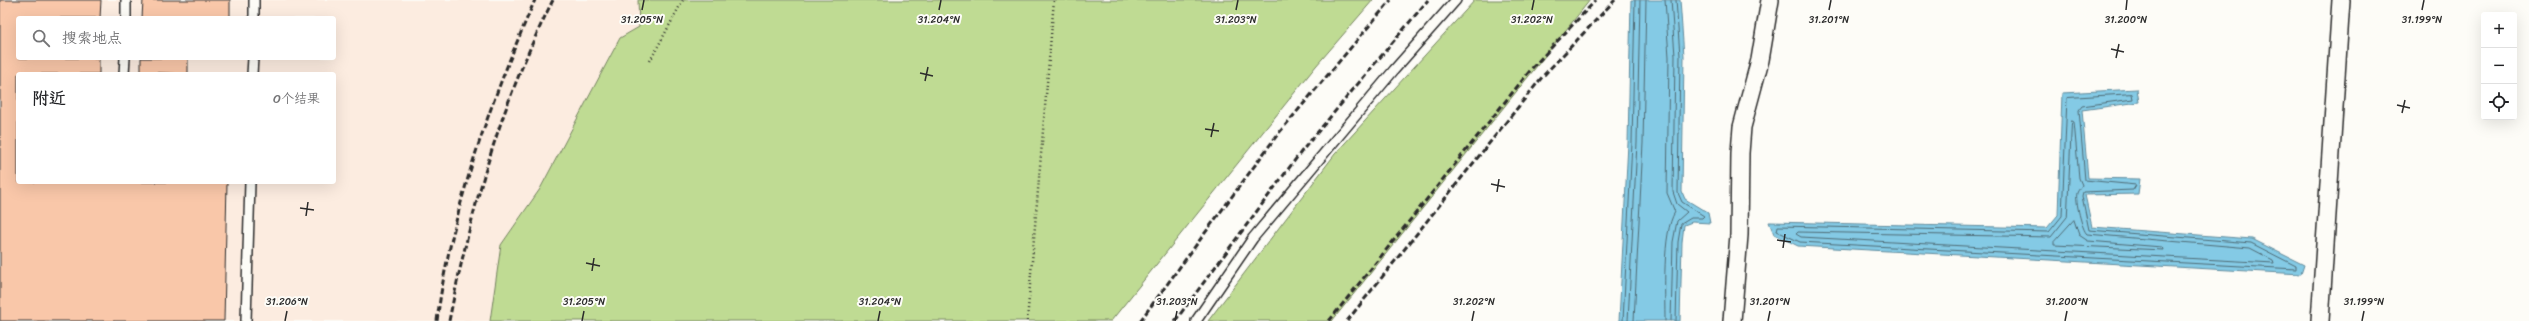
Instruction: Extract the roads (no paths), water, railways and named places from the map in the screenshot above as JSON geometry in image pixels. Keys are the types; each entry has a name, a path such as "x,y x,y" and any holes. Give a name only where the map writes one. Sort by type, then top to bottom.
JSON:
{"street":[{"path":"1732,321 1740,235 1740,153 1742,127 1760,60 1770,0"},
{"path":"2320,321 2341,0"}],"lane":[{"path":"126,0 126,16"},
{"path":"254,0 254,16"},
{"path":"1196,321 1253,238 1394,70 1456,0"},
{"path":"124,60 124,72"},
{"path":"252,72 253,60"},
{"path":"246,321 250,184"}],"water":[{"path":"1631,0 1680,0 1684,56 1682,192 1685,199 1708,213 1710,223 1692,222 1684,225 1682,242 1680,321 1619,321 1628,143"},
{"path":"2137,89 2139,102 2082,110 2088,178 2140,179 2138,194 2085,195 2092,227 2252,239 2304,265 2301,274 1798,246 1774,234 1769,222 2047,228 2058,215 2062,93"}],"railway":[{"path":"437,321 443,280 452,238 474,157 518,39 535,0"},
{"path":"449,321 468,237 490,157 518,78 534,39 553,0"},
{"path":"1140,321 1278,134 1391,0"},
{"path":"1175,321 1301,152 1428,0"},
{"path":"1329,321 1533,67 1596,0"},
{"path":"1347,321 1543,76 1615,0"}]}
